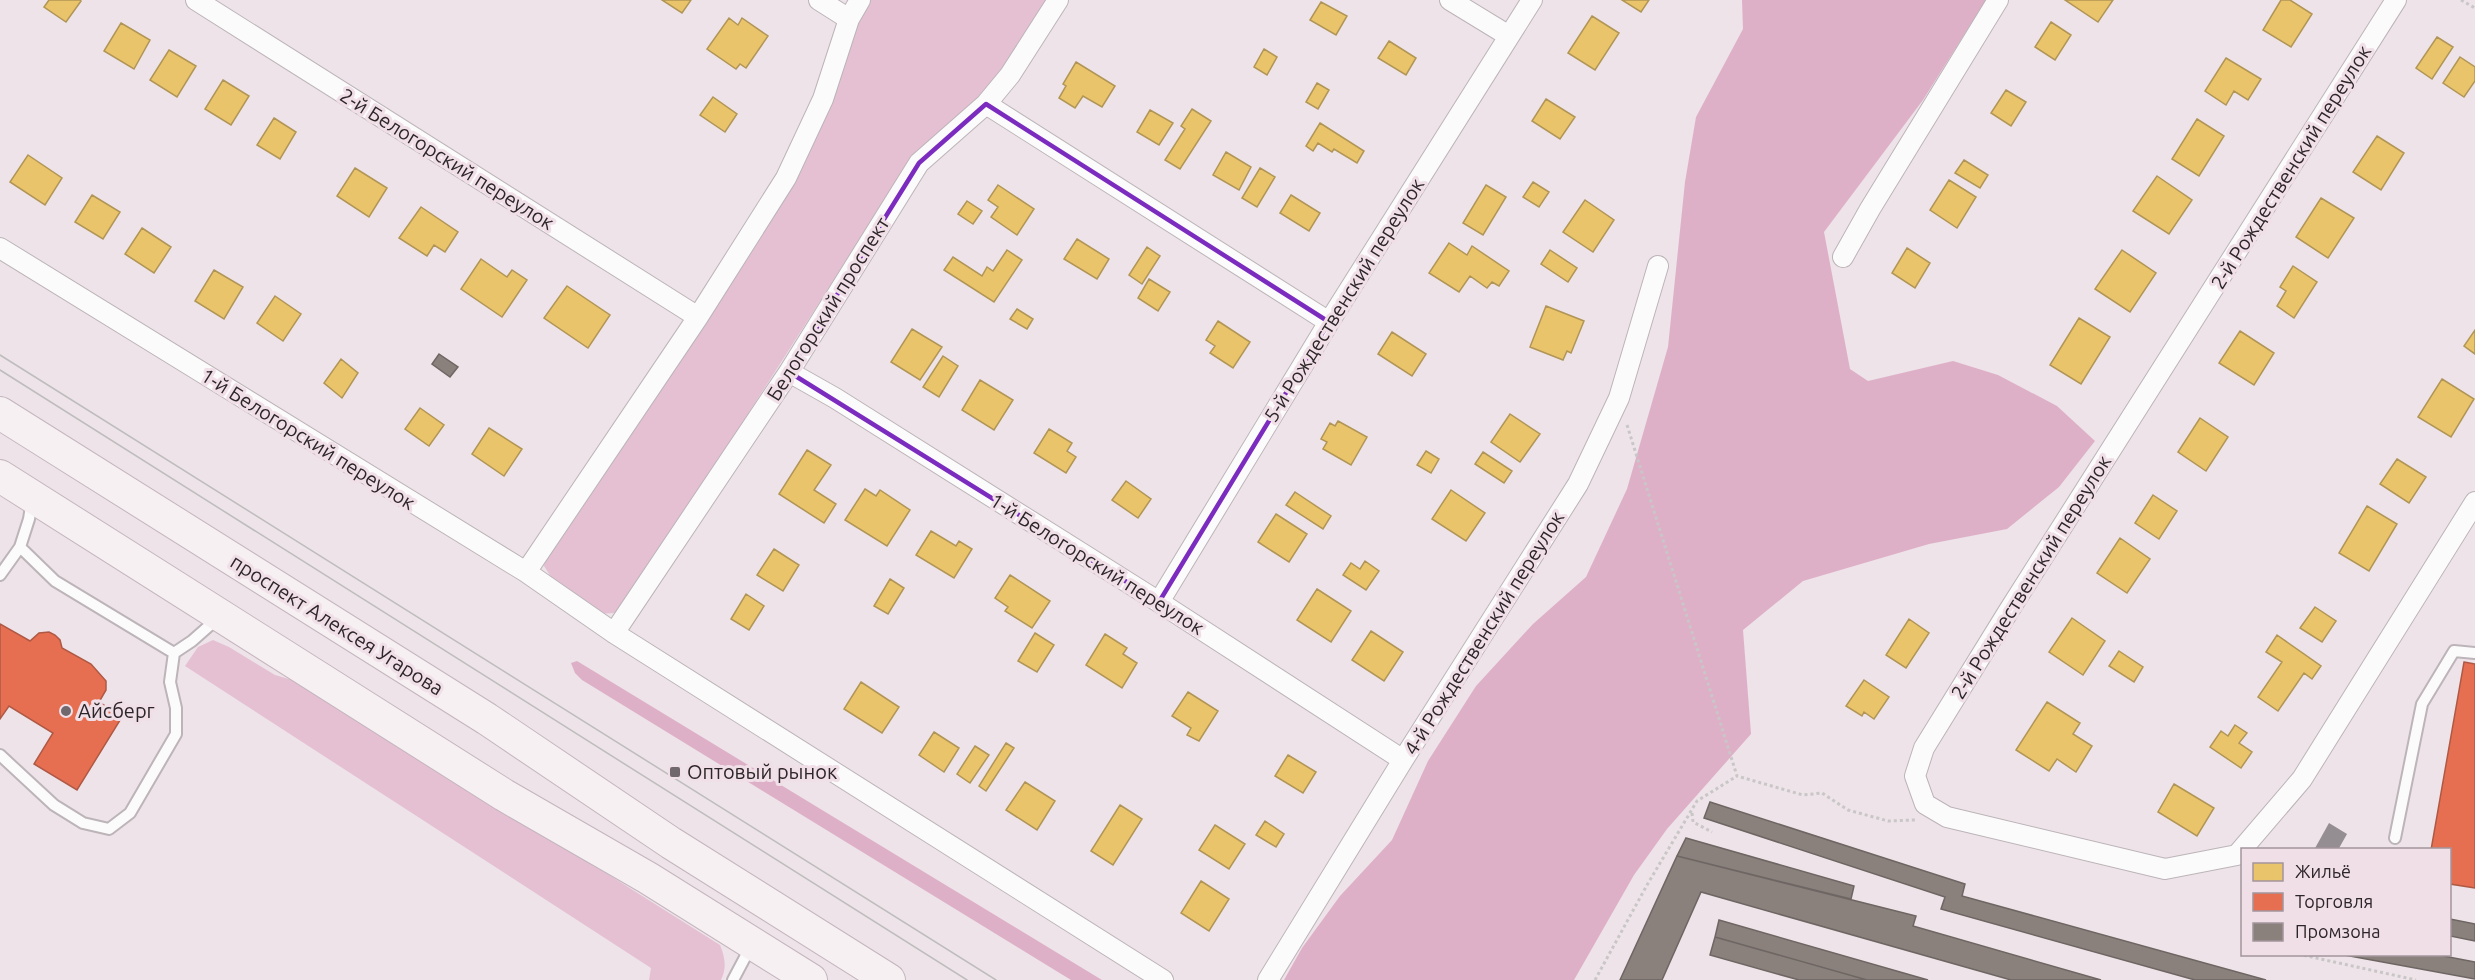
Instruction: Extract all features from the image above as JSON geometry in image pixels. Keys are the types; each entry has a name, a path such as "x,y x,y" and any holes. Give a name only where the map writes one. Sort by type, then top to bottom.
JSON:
{"main road":[{"name":"проспект Алексея Угарова","path":"0,413 487,719 671,843 889,980"},
{"path":"0,476 504,795 648,878 811,980"},
{"path":"648,878 671,843"}],"street":[{"name":"2-й Белогорский переулок","path":"196,0 698,317"},
{"path":"819,0 849,19"},
{"path":"526,572 698,317 786,178 824,99 849,19 860,0"},
{"name":"Белогорский проспект","path":"614,633 789,372 919,163 986,104 1010,75 1058,0"},
{"path":"1450,0 1509,36"},
{"name":"5-й Рождественский переулок","path":"1159,603 1329,322 1532,0"},
{"path":"1843,258 1870,209 1998,0"},
{"name":"2-й Рождественский переулок","path":"1936,812 1925,804 1914,776 1924,748 2396,0"},
{"path":"986,104 1329,322"},
{"name":"1-й Белогорский переулок","path":"0,248 526,572 614,633 1163,980"},
{"name":"4-й Рождественский переулок","path":"1268,980 1402,760 1578,484 1619,398 1658,266"},
{"name":"1-й Белогорский переулок","path":"789,372 835,398 1159,603 1402,760"},
{"path":"2243,848 2302,779 2475,501"},
{"path":"1936,812 1947,817 2165,869 2237,855 2241,850"}],"lane":[{"path":"0,575 20,547 33,497"},
{"path":"20,547 55,581 174,653"},
{"path":"0,755 54,805 83,823 109,829 130,813 176,734 176,708 170,682 174,653 192,641 221,615"},
{"path":"2395,838 2422,704 2454,651 2475,653"},
{"path":"733,980 753,943"}],"path":[{"path":"2461,0 2475,9"},
{"path":"1619,398 1737,776"},
{"path":"1596,980 1647,885 1697,801 1737,776 1803,795 1822,793 1848,810 1888,821 1916,820 1936,812"},
{"path":"1692,811 1694,822 1712,832"},
{"path":"2307,956 2416,980"}],"highlighted area":[{"path":"986,104 1329,322 1159,602 789,372 919,163"}],"shaded area":[{"path":"868,0 1050,0 1000,81 897,181 627,603 614,613 598,614 555,583 544,566 548,550 801,165 858,17"},
{"path":"1742,0 1986,0 1923,100 1824,232 1850,369 1868,381 1953,361 1998,375 2057,406 2095,441 2059,487 2007,529 1929,544 1803,581 1743,630 1751,734 1667,829 1634,875 1574,980 1284,980 1302,948 1340,896 1392,840 1428,761 1476,686 1533,624 1586,577 1627,489 1668,347 1685,182 1696,117 1743,29"},
{"path":"213,640 275,675 306,684 720,945 725,962 721,980 649,980 651,968 185,666 198,647"},
{"path":"577,661 1102,980 1071,980 582,680 575,673 571,663"}],"building: Жильё":[{"path":"49,0 81,1 66,22 44,7"},
{"path":"662,0 691,0 682,13"},
{"path":"1622,0 1649,0 1641,12"},
{"path":"2065,0 2113,0 2098,22"},
{"path":"2281,0 2290,0 2312,14 2291,47 2263,30"},
{"path":"1321,2 1347,16 1336,35 1310,20"},
{"path":"1592,16 1619,33 1595,70 1568,53"},
{"path":"729,18 738,25 742,18 768,36 746,68 740,64 736,69 707,49"},
{"path":"2051,22 2071,35 2055,60 2035,47"},
{"path":"121,23 150,40 134,69 104,51"},
{"path":"2437,37 2453,47 2432,79 2416,68"},
{"path":"1389,41 1416,58 1406,75 1378,58"},
{"path":"1264,49 1277,57 1267,75 1254,67"},
{"path":"169,50 196,66 177,97 150,80"},
{"path":"2460,57 2475,67 2475,81 2464,97 2443,83"},
{"path":"2226,58 2261,79 2248,100 2234,91 2226,105 2205,91"},
{"path":"1076,62 1115,86 1102,107 1083,96 1075,108 1059,98 1066,86 1063,84"},
{"path":"223,80 249,96 231,125 205,109"},
{"path":"1317,83 1329,90 1318,109 1306,102"},
{"path":"2006,90 2026,102 2011,126 1991,113"},
{"path":"713,97 737,114 725,132 700,115"},
{"path":"1546,99 1575,117 1560,139 1532,121"},
{"path":"1192,109 1211,121 1180,169 1165,160 1185,129 1181,126"},
{"path":"1150,110 1173,123 1159,145 1137,132"},
{"path":"274,118 296,132 280,159 257,145"},
{"path":"2197,119 2224,136 2199,176 2172,159"},
{"path":"1320,123 1364,151 1357,163 1334,149 1332,152 1318,143 1313,151 1306,146"},
{"path":"2377,136 2404,153 2381,190 2353,172"},
{"path":"1226,152 1251,167 1239,190 1213,175"},
{"path":"28,155 62,178 45,205 10,182"},
{"path":"1964,160 1988,175 1980,188 1955,173"},
{"path":"355,168 387,188 369,217 337,196"},
{"path":"1260,168 1275,177 1257,207 1242,198"},
{"path":"2157,176 2192,200 2169,234 2133,211"},
{"path":"1949,180 1976,197 1957,228 1930,210"},
{"path":"1533,182 1549,192 1539,207 1523,197"},
{"path":"998,185 1034,209 1017,235 991,217 998,207 988,200"},
{"path":"1486,185 1506,197 1483,235 1463,223"},
{"path":"92,195 120,212 103,239 75,222"},
{"path":"1291,195 1320,213 1309,231 1280,213"},
{"path":"2321,198 2354,218 2328,258 2296,237"},
{"path":"1585,200 1614,220 1593,252 1563,232"},
{"path":"967,201 982,211 973,224 958,214"},
{"path":"421,207 458,232 445,252 434,245 427,256 399,238"},
{"path":"142,228 171,247 154,273 125,254"},
{"path":"1077,239 1109,259 1097,279 1064,259"},
{"path":"1449,243 1467,255 1472,246 1509,271 1499,286 1492,282 1487,288 1470,276 1459,292 1429,273"},
{"path":"1147,247 1160,256 1142,284 1129,275"},
{"path":"1907,248 1930,263 1915,288 1892,273"},
{"path":"1007,250 1022,260 994,302 944,270 953,257 982,276 987,267 993,271"},
{"path":"1550,250 1577,268 1568,282 1541,264"},
{"path":"2122,250 2156,273 2130,312 2095,289"},
{"path":"481,259 507,277 512,270 527,280 502,317 461,289"},
{"path":"2293,266 2317,282 2294,318 2277,306 2286,291 2280,287"},
{"path":"214,270 243,287 224,319 195,301"},
{"path":"1149,279 1170,292 1158,311 1138,298"},
{"path":"567,286 610,315 588,348 544,318"},
{"path":"275,296 301,314 283,341 257,323"},
{"path":"1546,306 1584,321 1571,353 1567,351 1563,360 1530,347"},
{"path":"1017,309 1033,319 1027,329 1010,319"},
{"path":"2079,318 2110,337 2081,384 2050,365"},
{"path":"1218,321 1250,342 1233,368 1210,353 1215,346 1206,340"},
{"path":"912,329 942,347 920,380 891,362"},
{"path":"2475,330 2475,354 2464,346"},
{"path":"2240,331 2274,353 2254,385 2219,363"},
{"path":"1392,332 1426,354 1412,376 1378,354"},
{"path":"943,356 958,366 939,397 923,387"},
{"path":"341,359 358,373 342,398 324,383"},
{"path":"2442,379 2474,399 2451,437 2418,417"},
{"path":"980,380 1013,400 994,430 962,410"},
{"path":"420,408 444,425 429,446 405,429"},
{"path":"1510,414 1540,434 1520,462 1491,442"},
{"path":"2200,418 2228,437 2206,471 2178,452"},
{"path":"1338,421 1367,437 1351,465 1323,449 1327,442 1321,439 1330,423 1335,426"},
{"path":"489,428 522,449 504,476 472,454"},
{"path":"1049,429 1072,443 1067,451 1076,457 1066,473 1034,453"},
{"path":"807,450 831,465 814,490 836,504 824,523 779,494"},
{"path":"1426,451 1439,459 1431,473 1417,465"},
{"path":"1483,452 1512,471 1504,483 1475,464"},
{"path":"2397,459 2426,477 2409,503 2380,484"},
{"path":"1126,481 1151,499 1138,518 1112,500"},
{"path":"865,489 876,496 880,490 910,510 887,546 845,520"},
{"path":"1451,490 1485,513 1466,541 1432,519"},
{"path":"1295,492 1331,516 1323,529 1286,505"},
{"path":"2153,495 2177,511 2159,539 2135,523"},
{"path":"2367,506 2397,524 2369,571 2339,553"},
{"path":"1276,514 1307,534 1289,562 1258,542"},
{"path":"931,531 956,546 959,541 972,549 954,578 916,555"},
{"path":"2120,538 2150,559 2127,593 2097,573"},
{"path":"774,549 799,565 783,591 757,575"},
{"path":"1365,561 1379,571 1366,590 1343,575 1351,563 1360,569"},
{"path":"1010,575 1050,601 1032,628 1005,611 1008,607 995,598"},
{"path":"890,579 904,588 888,614 874,606"},
{"path":"1317,589 1351,611 1331,642 1297,620"},
{"path":"746,594 764,606 749,630 731,619"},
{"path":"2315,607 2336,621 2322,642 2300,628"},
{"path":"2072,618 2105,641 2083,675 2049,652"},
{"path":"1909,619 1929,633 1906,668 1886,655"},
{"path":"1371,631 1403,652 1384,681 1352,660"},
{"path":"1035,633 1054,645 1037,672 1018,661"},
{"path":"1105,634 1127,648 1123,654 1137,663 1122,688 1086,665"},
{"path":"2277,635 2321,666 2312,679 2304,673 2278,711 2258,697 2282,662 2266,652"},
{"path":"2119,651 2143,667 2134,682 2109,666"},
{"path":"1864,680 1889,697 1874,719 1864,712 1862,716 1846,706"},
{"path":"861,682 899,707 882,733 844,709"},
{"path":"1188,692 1218,711 1199,741 1187,735 1191,728 1172,716"},
{"path":"2047,702 2080,723 2073,734 2092,746 2076,772 2057,759 2049,771 2016,750"},
{"path":"2235,725 2247,733 2239,743 2252,752 2241,768 2210,747 2221,731 2228,736"},
{"path":"934,732 959,748 944,772 919,755"},
{"path":"1006,743 1014,748 986,791 979,786"},
{"path":"975,746 989,755 970,783 957,774"},
{"path":"1288,755 1316,772 1303,793 1275,776"},
{"path":"1025,782 1055,801 1037,830 1006,810"},
{"path":"2174,784 2214,808 2197,836 2158,812"},
{"path":"1120,805 1142,819 1113,865 1091,851"},
{"path":"1265,821 1284,834 1276,847 1256,835"},
{"path":"1215,825 1245,844 1229,869 1199,850"},
{"path":"1201,881 1229,899 1209,931 1181,913"}],"building: Торговля":[{"name":"Айсберг","path":"0,624 30,641 39,633 49,632 55,635 60,640 62,648 91,664 106,681 106,690 99,702 122,717 77,790 34,764 53,733 9,706 0,719"},
{"path":"2464,662 2475,664 2475,888 2451,884 2451,848 2431,848"}],"building: Промзона":[{"path":"439,354 458,367 450,377 432,364"},
{"path":"1710,802 1965,884 1962,896 2266,980 2195,980 1941,909 1945,897 1704,818"},
{"path":"1686,838 1854,886 1851,899 1677,856"},
{"path":"1677,856 1916,916 1913,926 2101,980 2011,980 1701,892 1662,980 1620,980"},
{"path":"2451,919 2475,924 2475,941 2451,936"},
{"path":"1719,920 1928,980 1867,980 1715,937"},
{"path":"1715,937 1867,980 1799,980 1710,955"},
{"path":"2350,956 2444,956 2475,962 2475,979"}],"building: Прочее":[{"path":"2329,823 2347,834 2339,848 2315,848"}],"tram line":[{"path":"0,355 996,980"},
{"path":"0,370 967,980"}],"place":[{"name":"Айсберг","path":"66,711"},
{"name":"Оптовый рынок","path":"675,772"}]}
